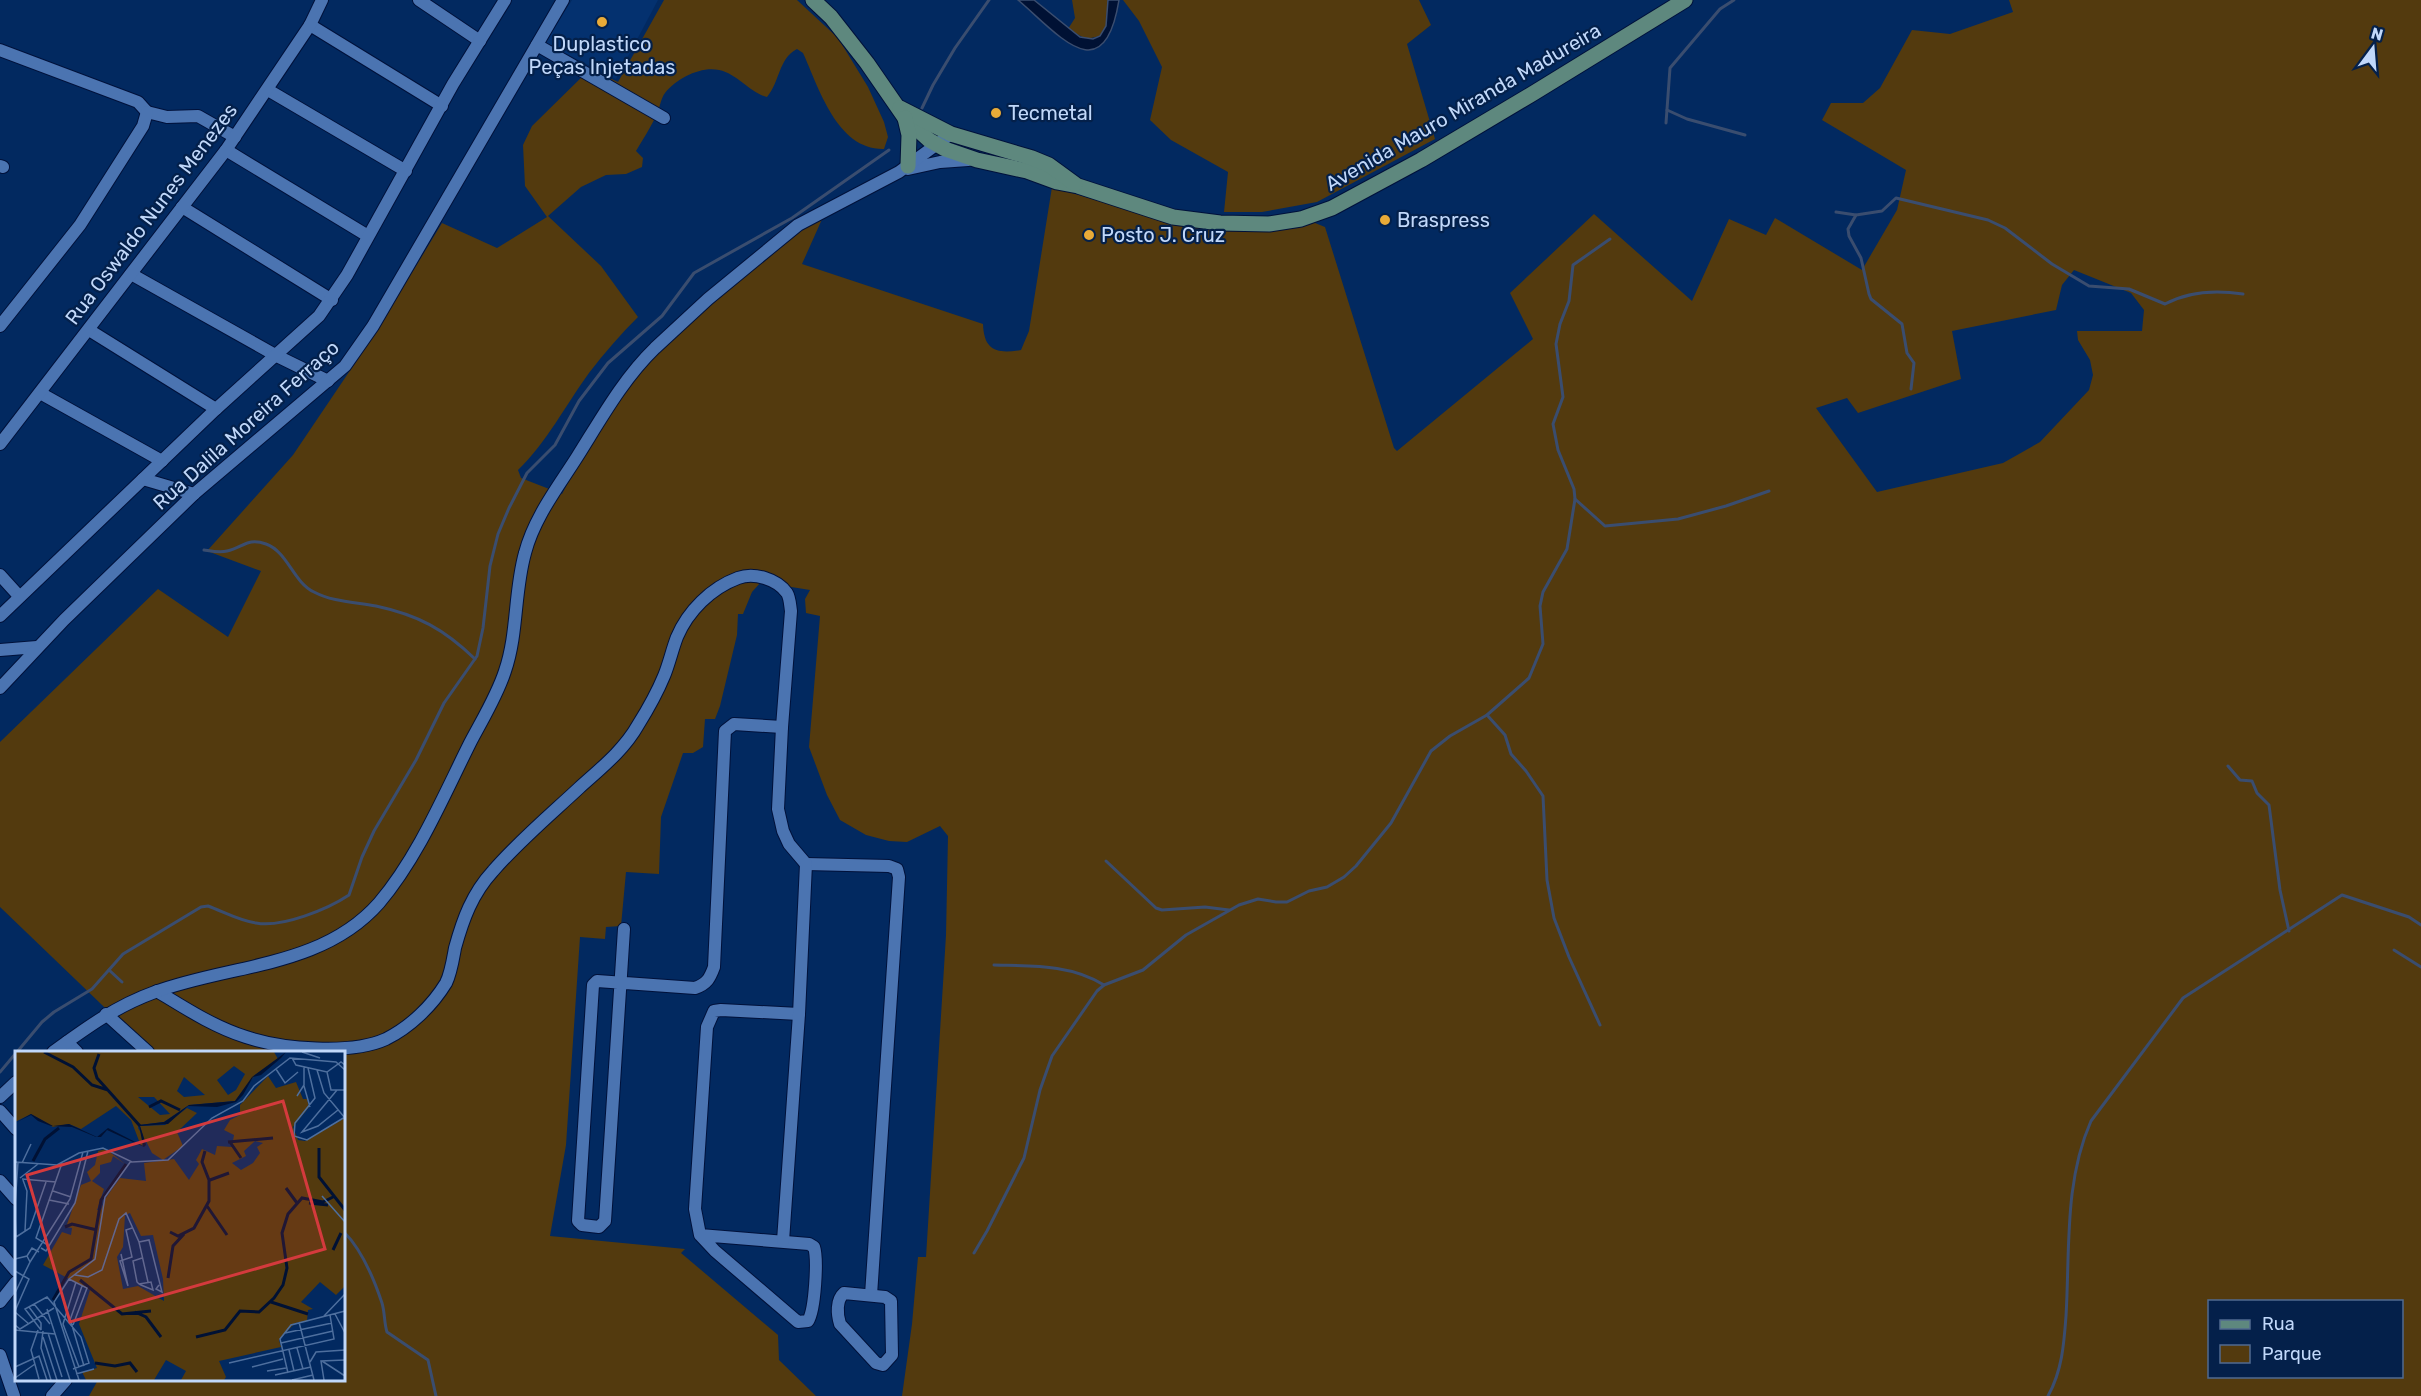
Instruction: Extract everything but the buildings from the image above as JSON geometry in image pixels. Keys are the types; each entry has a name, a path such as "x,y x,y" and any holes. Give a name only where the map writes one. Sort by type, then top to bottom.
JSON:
{"main road":[{"name":"Avenida Mauro Miranda Madureira","path":"813,0 831,17 867,63 901,113 938,145 977,160 1027,171 1057,183 1078,186 1173,217 1220,223 1269,224 1300,219 1332,208 1421,160 1685,0"},
{"name":"Avenida Mauro Miranda Madureira","path":"901,113 951,134 1032,158 1058,171 1078,186"},
{"path":"901,113 909,135 903,169"}],"street":[{"name":"Rua Oswaldo Nunes Menezes","path":"0,444 236,137 310,25 322,0"},
{"path":"419,0 480,41"},
{"name":"Rua Dalila Moreira Ferraço","path":"0,616 216,409 319,316 332,300 442,105 505,0"},
{"name":"Rua Dalila Moreira Ferraço","path":"0,688 37,647 194,494 328,381 356,353 563,0"},
{"path":"310,25 442,105"},
{"path":"537,45 664,118"},
{"path":"0,50 138,102 147,112 167,117 198,116 236,137"},
{"path":"268,90 406,171"},
{"path":"0,326 80,225 144,126 147,112"},
{"path":"56,1051 106,1014 157,991 295,955 333,940 358,923 378,903 402,872 505,673 512,645 518,584 525,551 534,529 551,497 623,384 655,348 783,236 814,216 903,169 951,134"},
{"path":"226,150 368,236"},
{"path":"903,169 939,162 977,160"},
{"path":"182,207 332,300"},
{"path":"131,274 277,356 328,381"},
{"path":"89,330 216,409"},
{"path":"40,393 162,461"},
{"path":"143,479 194,494"},
{"path":"0,574 19,596"},
{"path":"157,991 211,1023 246,1037 278,1045 315,1048 349,1047 385,1039 412,1022 433,1002 447,981 462,921 473,896 507,856 603,767 632,736 664,676 678,635 691,613 705,598 725,583 744,576 767,578 780,585 788,595 791,611 778,809 783,831 789,844 806,864 799,1014 783,1241"},
{"path":"0,650 37,647"},
{"path":"624,929 621,983 605,1221 599,1227 585,1226 578,1221 593,985 597,981 621,983 695,988 705,985 714,967 725,731 734,724 782,727"},
{"path":"806,864 889,866 897,869 899,877 871,1295"},
{"path":"699,1235 783,1241 814,1246 812,1316 804,1323 798,1322 715,1251 699,1235 695,1209 707,1027 710,1018 714,1011 722,1010 799,1014"},
{"path":"106,1014 146,1051"},
{"path":"67,1042 75,1051"},
{"path":"0,1097 15,1083"},
{"path":"0,1111 15,1128"},
{"path":"0,1181 15,1198"},
{"path":"0,1252 15,1270"},
{"path":"0,1302 15,1283"},
{"path":"842,1294 871,1295 889,1298 892,1307 892,1355 883,1365 876,1363 844,1330 838,1316 842,1294"},
{"path":"0,1355 8,1373 12,1394"},
{"path":"8,1373 15,1363"},
{"path":"52,1396 65,1381"}],"shaded area":[{"name":"Duplastico Peças Injetadas","path":"572,0 658,0 616,79 545,43"},
{"path":"1018,0 1034,0 1080,37 1093,39 1100,36 1106,26 1108,0 1119,0 1112,28 1103,44 1091,50 1078,48 1064,39"}],"green space":[{"path":"664,0 797,0 838,38 868,87 884,122 888,137 884,149 868,147 854,139 842,128 823,99 803,53 797,49 786,59 767,97 755,92 726,72 705,70 683,78 664,95 655,119 636,151 643,158 642,167 626,174 606,175 581,187 548,216 601,266 638,317 580,385 547,436 518,470 521,478 562,494 581,458 635,377 702,310 815,220 823,217 802,264 983,324 986,340 993,349 999,351 1021,350 1029,331 1052,187 1153,217 1310,221 1325,227 1394,448 1397,451 1533,339 1510,293 1594,214 1692,301 1729,219 1766,235 1775,218 1862,270 1897,210 1906,170 1822,120 1831,103 1863,103 1880,88 1912,30 1950,34 2013,12 2009,0 2421,0 2421,1396 902,1396 918,1257 926,1257 946,935 948,836 940,826 907,842 889,841 866,835 840,820 827,795 809,747 820,616 806,613 805,599 810,590 761,582 752,592 743,614 738,614 737,635 720,706 715,719 705,719 703,747 693,753 683,753 661,817 659,874 626,872 621,926 606,927 605,939 580,937 566,1145 550,1236 685,1249 681,1253 778,1335 779,1360 816,1396 89,1396 97,1381 345,1381 345,1051 150,1051 0,907 0,742 158,589 228,637 261,571 207,551 293,455 376,332 442,223 497,248 547,217 525,186 523,145 532,126 590,69 618,82","holes":["2074,270 2131,293 2144,310 2142,331 2077,331 2078,340 2090,360 2093,375 2089,390 2040,442 2003,463 1877,492 1816,408 1847,398 1858,413 1961,379 1952,331 2056,310 2062,285"]},
{"path":"1072,0 1108,0 1106,26 1100,36 1086,39 1068,29 1075,18"},
{"path":"1123,0 1419,0 1431,25 1407,44 1435,139 1317,202 1262,212 1224,212 1228,172 1171,140 1150,120 1162,67 1139,21"}],"waterway":[{"path":"922,108 955,48 989,0"},
{"path":"1666,123 1670,68 1720,9 1734,0"},
{"path":"1667,110 1687,119 1745,135"},
{"path":"18,1051 42,1022 92,989 123,954 201,907 208,906 244,920 267,924 304,916 349,895 374,831 416,760 444,703 477,656 483,628 490,566 498,534 509,508 527,473 555,445 579,401 608,363 662,316 694,273 792,218 889,150"},
{"path":"1836,212 1856,215 1882,211 1896,198 1988,220 2005,228 2052,264 2089,286 2129,289 2165,304 2184,296 2203,293 2243,294"},
{"path":"1856,215 1848,229 1849,236 1861,258 1871,299 1902,324 1907,353 1914,363 1911,389"},
{"path":"974,1253 1024,1158 1040,1090 1052,1056 1097,991 1104,985 1143,970 1186,935 1239,905 1258,899 1287,902 1309,891 1327,887 1344,877 1356,866 1391,823 1431,751 1450,736 1487,715 1529,678 1543,644 1540,606 1543,592 1567,549 1575,499 1574,489 1558,450 1553,424 1563,397 1556,344 1560,324 1569,301 1573,265 1610,239"},
{"path":"1575,499 1605,526 1678,519 1769,491"},
{"path":"204,550 224,552 250,542 266,544 280,553 301,581 314,592 336,600 376,606 418,619 441,631 475,659"},
{"path":"1487,715 1505,735 1511,754 1543,796 1547,880 1554,918 1600,1025"},
{"path":"2228,766 2240,780 2252,781 2257,793 2269,805 2280,890 2289,931"},
{"path":"1106,861 1156,908 1162,910 1205,907 1229,910"},
{"path":"2048,1396 2053,1387 2063,1347 2072,1192 2082,1144 2091,1121 2183,998 2342,895 2409,917 2421,925"},
{"path":"2394,950 2421,967"},
{"path":"994,965 1036,966 1064,970 1078,973 1104,985"},
{"path":"109,970 122,982"},
{"path":"0,1072 15,1054"},
{"path":"345,1233 362,1256 371,1275 382,1303 387,1332 428,1360 436,1396"}],"place":[{"name":"Duplastico Peças Injetadas","path":"602,22"},
{"name":"Tecmetal","path":"996,113"},
{"name":"Braspress","path":"1385,220"},
{"name":"Posto J. Cruz","path":"1089,235"}]}
